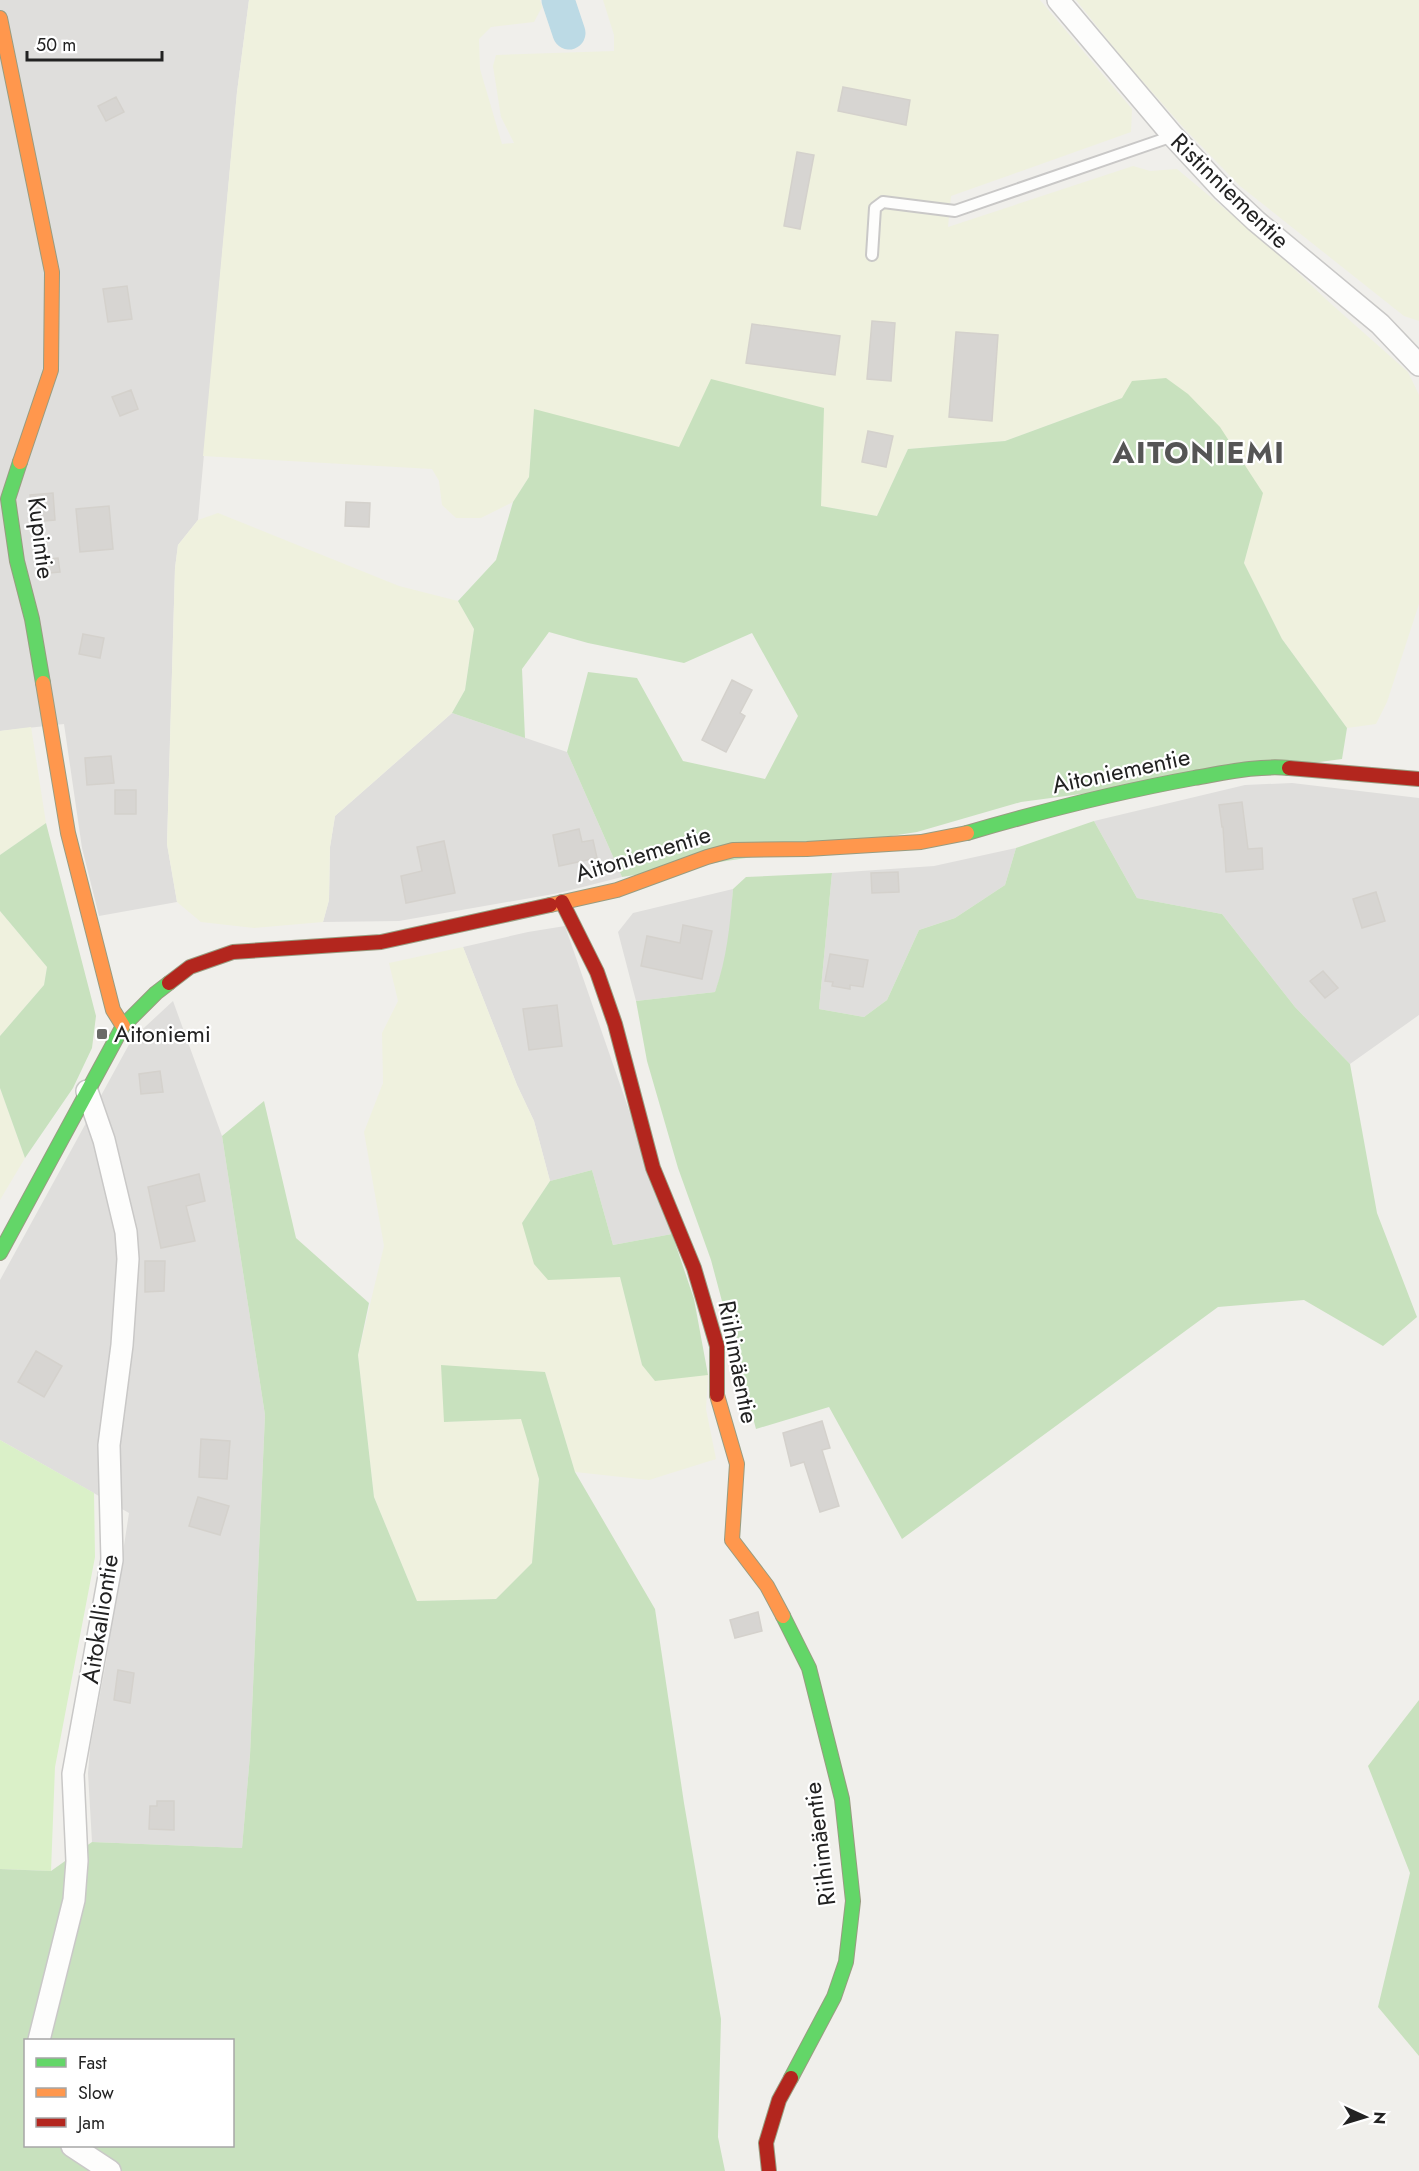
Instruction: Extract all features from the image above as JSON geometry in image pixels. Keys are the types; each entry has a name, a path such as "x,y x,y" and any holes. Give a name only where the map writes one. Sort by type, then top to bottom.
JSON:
{"street":[{"name":"Ristinniementie","path":"1058,0 1173,136 1239,205 1380,324 1419,365"},
{"name":"Kupintie","path":"0,18 52,272 51,370 8,499 16,561 32,619 68,833 113,1010 123,1026"},
{"name":"Aitoniementie","path":"0,1253 123,1026 156,993 190,967 233,952 381,942 617,890 707,856 734,850 807,849 921,842 961,834 1135,789 1224,773 1280,768 1419,779"},
{"name":"Riihimäentie","path":"562,902 597,972 615,1024 653,1168 694,1268 717,1346 717,1394 737,1464 732,1539 767,1586 809,1668 842,1799 853,1901 846,1962 834,1997 779,2100 766,2143 769,2171"},
{"name":"Aitokalliontie","path":"39,2039 74,1900 77,1861 73,1774 112,1560 109,1445 122,1345 128,1259 126,1232 104,1140 87,1091"},
{"path":"75,2147 110,2171"}],"lane":[{"path":"872,255 875,208 884,201 955,211 1173,136"}],"shaded area":[{"path":"0,0 249,0 237,92 198,520 178,545 175,568 167,844 177,902 99,916 82,848 64,724 0,731"},
{"path":"452,713 567,752 622,877 559,893 399,921 323,922 329,900 330,847 335,816"},
{"path":"1292,783 1419,798 1419,1015 1350,1064 1295,1007 1222,914 1137,898 1094,821 1245,785"},
{"path":"1016,848 1005,885 955,918 919,930 887,1000 864,1017 819,1009 832,873 934,866"},
{"path":"733,889 724,967 715,992 636,1001 618,932 633,913"},
{"path":"565,926 672,1234 613,1245 592,1170 550,1181 534,1121 517,1085 463,947"},
{"path":"173,1001 222,1136 265,1415 250,1755 242,1848 92,1842 88,1773 90,1748 129,1513 0,1440 0,1280 132,1039"}],"green space":[{"path":"249,0 540,0 542,7 534,22 491,27 479,39 480,69 502,144 514,143 501,117 493,66 496,55 614,51 614,35 603,0 1040,0 1132,109 1131,132 951,196 948,227 1133,166 1150,171 1177,169 1273,249 1408,372 1419,395 1419,604 1387,702 1376,724 1347,728 1282,639 1244,563 1262,492 1122,398 1005,441 908,449 877,516 821,506 679,448 534,410 529,477 513,502 481,518 456,518 442,505 439,481 432,469 203,456 237,92"},
{"path":"1076,0 1419,0 1419,321 1404,316 1240,186 1182,126 1122,58"},
{"path":"1166,378 1188,394 1220,427 1263,493 1244,563 1282,639 1347,728 1342,759 1021,802 917,832 622,877 567,752 588,672 637,678 683,761 765,779 798,716 752,633 684,663 588,643 549,632 522,669 525,738 452,713 465,690 474,629 458,601 496,560 513,502 529,477 534,409 679,447 711,379 824,408 821,506 877,516 908,449 1005,441 1122,398 1132,381"},
{"path":"218,513 399,586 458,601 474,629 465,690 452,713 335,816 330,847 329,900 323,922 254,928 201,922 177,902 167,844 175,568 178,545 198,520"},
{"path":"31,727 46,823 0,855 0,731"},
{"path":"1094,821 1137,898 1222,914 1295,1007 1350,1064 1377,1213 1417,1317 1383,1346 1304,1300 1218,1307 902,1539 829,1407 756,1429 711,1260 678,1168 647,1061 636,1001 715,992 725,954 733,889 746,877 832,873 819,1009 864,1017 887,1000 919,930 955,918 1005,885 1016,848"},
{"path":"46,823 96,1016 92,1048 73,1088 25,1158 0,1088 0,1036 44,985 47,967 0,911 0,855"},
{"path":"0,911 47,967 44,985 0,1036"},
{"path":"463,947 517,1085 534,1121 550,1181 522,1223 548,1279 620,1277 642,1365 708,1375 706,1409 716,1459 649,1480 575,1472 545,1372 444,1422 521,1418 539,1479 532,1563 496,1599 417,1601 374,1497 358,1355 384,1246 364,1132 383,1083 382,1033 398,1001 389,963"},
{"path":"0,1088 25,1158 0,1200"},
{"path":"264,1101 296,1238 369,1303 358,1355 374,1497 417,1601 496,1599 532,1563 539,1479 521,1419 444,1422 441,1365 545,1372 575,1472 655,1609 684,1803 721,2019 718,2137 725,2171 0,2171 0,1869 51,1871 92,1842 242,1848 250,1755 265,1415 222,1136"},
{"path":"592,1170 613,1245 672,1234 694,1299 708,1375 655,1381 642,1365 620,1277 548,1280 534,1264 522,1223 550,1181"},
{"path":"0,1440 94,1493 95,1557 55,1767 51,1871 0,1869"},
{"path":"1419,1700 1419,2056 1378,2007 1410,1873 1368,1766"}],"building":[{"path":"843,87 910,100 906,125 838,111"},
{"path":"116,97 124,112 106,121 98,106"},
{"path":"797,152 814,155 800,229 784,226"},
{"path":"127,286 132,319 108,322 103,289"},
{"path":"872,321 895,323 891,381 867,379"},
{"path":"752,324 840,336 835,375 746,363"},
{"path":"956,332 998,335 992,421 949,417"},
{"path":"131,390 138,409 120,416 112,397"},
{"path":"868,431 893,436 886,467 862,462"},
{"path":"53,493 55,520 32,522 30,495"},
{"path":"346,502 370,503 369,527 345,526"},
{"path":"109,506 113,549 80,552 76,509"},
{"path":"58,558 60,572 38,574 37,560"},
{"path":"83,634 104,638 100,658 79,654"},
{"path":"732,680 752,690 740,713 745,716 726,752 702,740"},
{"path":"111,756 114,783 87,785 85,758"},
{"path":"115,790 136,790 136,814 115,814"},
{"path":"1242,802 1248,849 1262,848 1263,869 1226,872 1219,805"},
{"path":"579,829 582,842 593,840 597,858 559,866 553,835"},
{"path":"444,841 455,893 406,903 401,876 422,871 417,847"},
{"path":"898,872 899,892 872,893 871,873"},
{"path":"1376,892 1385,921 1362,928 1353,899"},
{"path":"683,925 712,931 702,979 641,966 647,936 680,943"},
{"path":"830,954 868,960 863,987 850,985 850,989 832,986 833,982 825,981"},
{"path":"1323,971 1338,988 1325,998 1310,981"},
{"path":"557,1005 562,1046 529,1050 523,1009"},
{"path":"160,1071 163,1092 141,1094 139,1074"},
{"path":"199,1174 205,1201 186,1206 195,1241 161,1248 148,1187"},
{"path":"145,1261 165,1261 164,1291 145,1292"},
{"path":"36,1351 62,1366 44,1397 18,1382"},
{"path":"822,1421 830,1448 822,1450 839,1506 820,1512 804,1462 791,1466 783,1433"},
{"path":"201,1439 230,1441 227,1479 199,1477"},
{"path":"198,1497 229,1506 220,1535 189,1526"},
{"path":"758,1612 762,1631 735,1638 730,1620"},
{"path":"118,1670 134,1673 130,1703 114,1700"},
{"path":"157,1801 174,1801 174,1830 149,1829 150,1806 157,1806"}],"waterway":[{"path":"558,0 569,33"}],"traffic: fast":[{"path":"20,462 8,499 17,561 32,619 43,683"},
{"path":"967,833 1080,802 1165,783 1241,770 1289,768"},
{"path":"0,1253 123,1026 169,983"},
{"path":"783,1616 809,1668 842,1799 853,1901 846,1962 834,1997 791,2078"}],"traffic: slow":[{"path":"0,18 52,272 51,370 20,462"},
{"path":"43,683 68,833 113,1010 123,1026"},
{"path":"550,905 617,890 707,857 733,850 807,849 921,842 967,833"},
{"path":"717,1395 737,1464 732,1540 767,1586 783,1616"}],"traffic: jam":[{"path":"1289,768 1419,779"},
{"path":"562,902 597,972 615,1024 653,1168 694,1268 717,1346 717,1395"},
{"path":"169,983 190,967 233,952 381,942 550,905"},
{"path":"769,2171 766,2143 779,2100 791,2078"}],"place":[{"name":"Aitoniemi","path":"102,1034"}],"district":[{"name":"AITONIEMI","path":"1199,453"}]}
